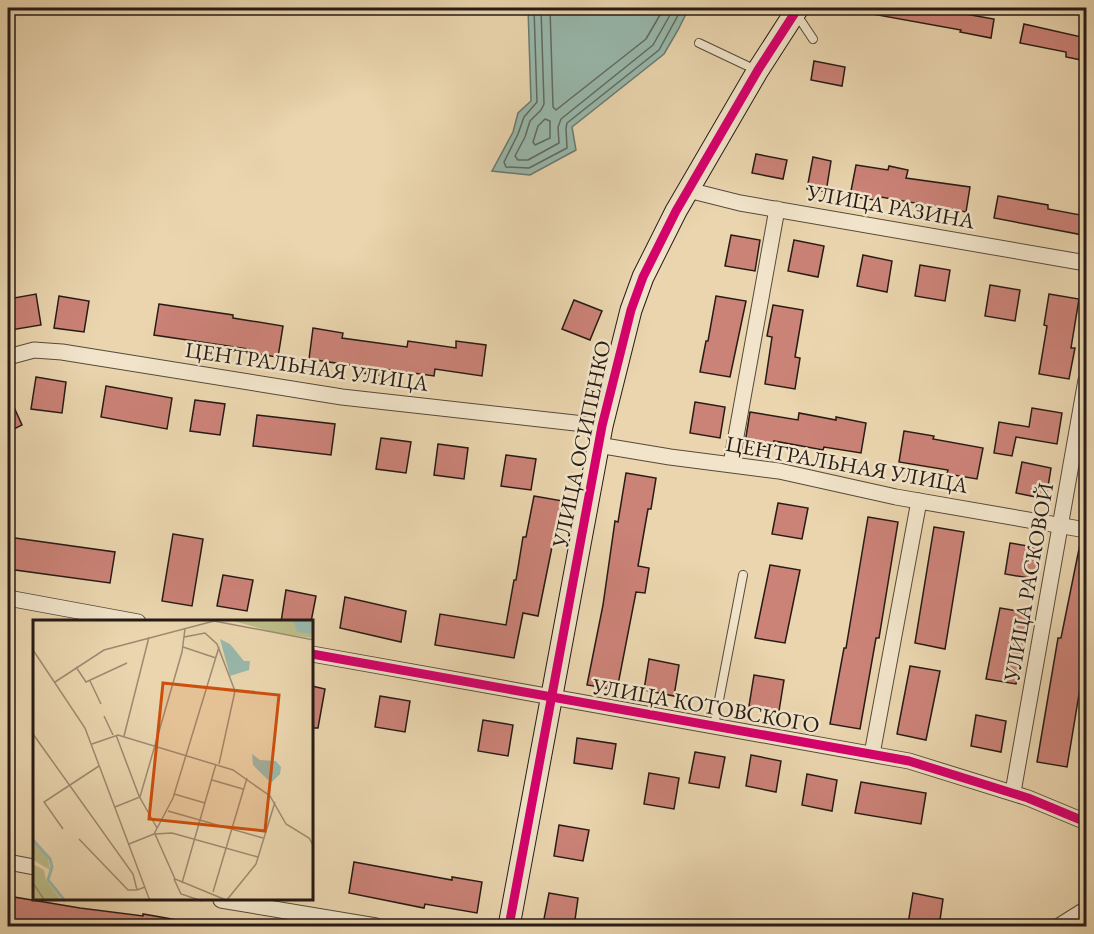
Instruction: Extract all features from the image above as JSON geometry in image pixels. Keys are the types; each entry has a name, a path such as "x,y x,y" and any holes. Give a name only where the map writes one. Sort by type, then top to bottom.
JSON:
{"street":[{"name":"УЛИЦА ОСИПЕНКО","path":"509,927 600,436 620,350 639,288 657,247 688,190 796,10"},
{"name":"УЛИЦА РАЗИНА","path":"688,190 740,203 1086,263"},
{"path":"731,464 777,209"},
{"name":"ЦЕНТРАЛЬНАЯ УЛИЦА","path":"8,357 34,350 62,352 600,436 670,458 779,471 919,501 1086,530"},
{"name":"УЛИЦА РАСКОВОЙ","path":"1012,792 1086,380"},
{"path":"872,754 919,501"},
{"path":"8,598 127,620"},
{"name":"УЛИЦА КОТОВСКОГО","path":"314,654 872,754 935,768 1012,792 1050,805 1086,822"},
{"path":"8,862 33,867"},
{"path":"227,901 376,927"},
{"path":"1059,927 1086,909"}],"lane":[{"path":"796,10 813,39"},
{"path":"699,43 758,70"},
{"path":"714,726 744,575"}],"water":[{"path":"528,8 689,8 664,54 572,127 576,150 530,175 492,171 513,132 518,113 531,101"}],"building":[{"path":"873,8 943,8 943,10 994,19 991,38 960,32 961,30 872,14"},
{"path":"1024,24 1086,38 1086,61 1066,57 1066,52 1020,43"},
{"path":"814,61 845,67 842,86 811,80"},
{"path":"756,154 787,160 783,179 752,173"},
{"path":"813,157 831,161 826,192 807,189"},
{"path":"856,165 888,170 889,166 908,170 906,178 970,187 966,212 881,197 880,201 850,196"},
{"path":"998,196 1048,205 1048,209 1086,216 1083,235 994,218"},
{"path":"731,235 760,240 755,271 725,266"},
{"path":"794,240 824,246 818,277 788,271"},
{"path":"863,255 892,261 887,292 857,286"},
{"path":"920,265 950,270 945,301 915,296"},
{"path":"990,285 1020,290 1015,321 985,316"},
{"path":"36,294 41,325 11,330 8,299"},
{"path":"1049,294 1079,299 1071,348 1075,348 1069,379 1039,374 1047,326 1044,325"},
{"path":"59,296 89,301 84,332 54,328"},
{"path":"716,296 746,301 730,377 700,372"},
{"path":"574,300 602,311 590,340 562,329"},
{"path":"159,304 233,315 233,318 283,326 278,357 248,353 249,349 154,335"},
{"path":"773,305 803,310 795,357 800,358 795,389 765,384 772,337 767,336"},
{"path":"313,328 343,333 342,338 407,347 408,341 456,348 456,341 486,345 482,376 435,369 434,376 385,369 384,376 354,372 355,366 309,359"},
{"path":"36,377 66,382 62,413 31,409"},
{"path":"106,386 172,398 167,429 101,417"},
{"path":"8,394 22,425 8,432"},
{"path":"195,400 225,404 220,435 190,431"},
{"path":"695,402 725,407 720,438 690,433"},
{"path":"1032,408 1062,413 1057,444 1016,437 1012,456 994,453 999,422 1029,427"},
{"path":"750,412 798,420 799,413 866,423 861,453 824,447 823,450 774,441 773,448 745,443"},
{"path":"257,415 335,424 331,455 253,446"},
{"path":"904,431 983,448 977,479 947,474 948,470 899,462"},
{"path":"381,438 411,442 406,473 376,469"},
{"path":"438,444 468,448 464,479 434,475"},
{"path":"506,455 536,459 531,490 501,486"},
{"path":"1022,462 1051,468 1046,499 1016,493"},
{"path":"626,473 656,478 638,566 649,568 645,593 636,592 617,690 587,685 603,605 615,521 618,522"},
{"path":"534,496 563,501 538,616 523,613 514,658 435,645 440,614 506,625 523,537 526,537"},
{"path":"778,503 808,508 802,539 772,534"},
{"path":"868,517 898,522 879,638 876,638 860,729 830,724 844,648 846,648"},
{"path":"934,527 964,532 945,649 915,643"},
{"path":"173,534 203,539 192,606 162,601"},
{"path":"8,537 115,552 110,583 8,569"},
{"path":"1010,543 1040,548 1035,579 1005,574"},
{"path":"1080,544 1086,544 1086,652 1067,767 1037,762 1058,638 1061,638"},
{"path":"770,565 800,570 785,643 755,638"},
{"path":"223,575 253,580 247,611 217,606"},
{"path":"286,590 316,596 311,620 281,620"},
{"path":"345,597 406,611 401,642 340,628"},
{"path":"1000,608 1030,613 1016,684 986,679"},
{"path":"649,659 679,665 674,696 644,690"},
{"path":"910,666 940,671 926,740 897,734"},
{"path":"754,675 784,680 779,711 749,706"},
{"path":"314,686 325,689 318,728 314,728"},
{"path":"380,696 410,701 405,732 375,727"},
{"path":"976,715 1006,721 1001,752 971,746"},
{"path":"483,720 513,725 508,756 478,751"},
{"path":"577,738 616,744 612,769 574,763"},
{"path":"695,752 725,757 719,788 689,783"},
{"path":"751,755 781,761 776,792 746,786"},
{"path":"649,773 679,778 674,809 644,804"},
{"path":"807,774 837,780 832,811 802,805"},
{"path":"861,782 926,793 921,824 855,813"},
{"path":"559,825 589,830 583,861 554,856"},
{"path":"354,862 452,880 452,877 482,882 477,913 425,904 424,908 349,893"},
{"path":"549,893 578,898 574,927 543,924"},
{"path":"913,893 943,899 939,927 908,924"},
{"path":"8,896 80,908 178,920 177,927 8,927"}],"cycle path":[{"path":"509,926 602,426 631,310 643,277 676,211 758,70 798,8"},
{"path":"314,654 909,761 1028,798 1086,822"}]}
